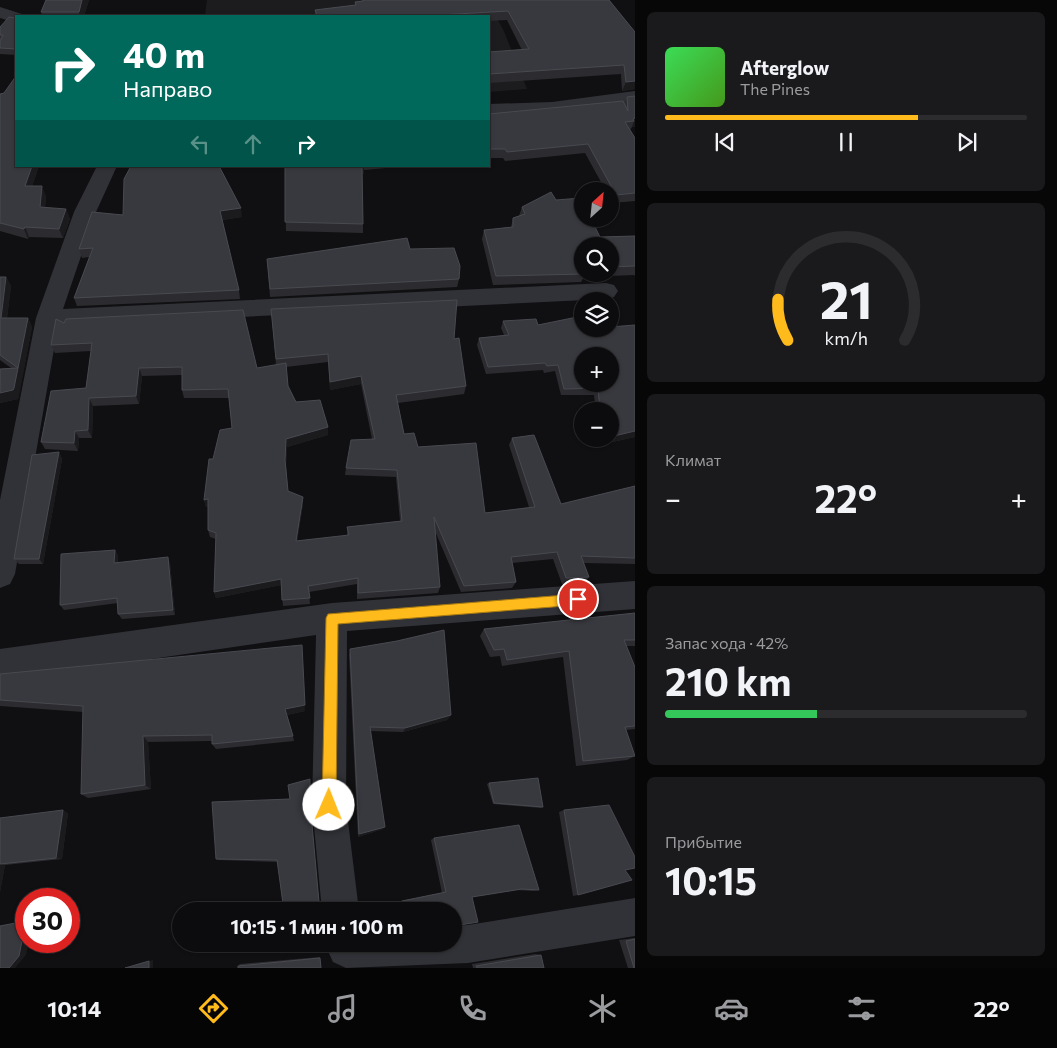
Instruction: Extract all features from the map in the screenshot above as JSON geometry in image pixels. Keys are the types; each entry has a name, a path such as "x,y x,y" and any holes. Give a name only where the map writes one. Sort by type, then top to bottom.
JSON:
{"street":[{"path":"0,12 15,18"},
{"path":"490,110 552,108 634,97"},
{"path":"0,574 48,318 85,212 107,167"},
{"path":"48,318 606,291"},
{"path":"0,665 332,618 634,595"},
{"path":"332,618 329,805 340,902"},
{"path":"346,953 468,944 634,917"}],"shaded area":[{"path":"207,0 486,0 503,29 527,89 490,92 490,15 205,15"}],"building":[{"path":"46,0 82,0 79,12 41,12"},
{"path":"609,0 635,32 635,81 626,82 624,65 490,74 490,52 529,49 508,11 439,15 317,15 315,10 356,5 355,2"},
{"path":"9,17 15,18 15,49 0,48 0,41 3,35 0,35 0,27"},
{"path":"15,77 15,167 32,167 25,186 42,186 40,207 66,209 59,229 25,227 24,229 0,223 0,94 4,93"},
{"path":"635,96 634,121 625,122 635,138 635,193 619,195 619,182 609,182 588,144 507,152 505,149 490,149 490,114 623,101 628,111 627,97"},
{"path":"130,167 220,167 241,208 220,211 239,290 74,298 93,248 79,249 92,212 123,215 124,179"},
{"path":"285,167 362,167 363,224 285,222"},
{"path":"551,192 556,200 574,199 574,228 596,228 600,237 574,237 574,274 496,276 484,230 513,227 513,218 525,214 522,207"},
{"path":"635,236 635,266 619,267 619,237 600,237"},
{"path":"407,238 410,249 454,248 460,266 459,279 270,289 267,259"},
{"path":"0,277 6,277 1,318 28,318 18,368 0,355"},
{"path":"457,300 454,339 459,338 466,386 396,395 404,434 414,433 418,447 476,443 485,513 535,507 512,438 534,435 561,504 635,486 635,558 581,556 589,577 566,578 557,552 511,557 516,582 464,586 434,517 440,587 358,593 358,578 308,586 310,598 282,600 281,579 214,592 216,533 208,530 208,499 204,500 209,459 213,459 220,430 232,428 228,389 182,390 182,367 139,368 136,396 89,398 88,430 75,431 74,443 41,442 51,391 86,388 92,343 51,345 56,319 64,323 66,319 243,310 257,368 286,363 288,386 296,402 320,400 328,427 286,439 285,460 288,491 303,497 296,541 349,535 347,527 402,521 397,470 346,468 351,440 375,439 361,376 330,382 328,354 276,359 271,309"},
{"path":"574,318 574,337 619,337 619,326 635,325 635,431 619,435 619,402 599,402 598,392 619,392 619,347 574,347 574,389 564,389 558,365 547,366 545,363 488,367 479,338 509,335 503,321 536,319 538,325"},
{"path":"18,368 13,390 0,393 0,369"},
{"path":"59,452 39,559 14,559 32,455"},
{"path":"115,550 114,563 168,557 173,610 118,614 117,598 60,605 61,554"},
{"path":"635,613 635,640 624,640 635,667 635,726 625,727 635,756 583,761 569,651 507,660 504,649 494,650 484,629"},
{"path":"444,630 451,715 405,728 370,727 385,827 359,834 350,649"},
{"path":"302,645 305,705 285,709 293,736 212,744 212,735 143,736 145,785 81,794 83,706 0,700 0,674"},
{"path":"538,778 543,807 494,803 489,783"},
{"path":"310,779 310,802 319,902 283,902 277,860 216,859 212,802 290,799 288,785"},
{"path":"609,805 635,857 635,868 625,870 632,880 578,895 564,810"},
{"path":"63,810 56,858 0,864 0,818"},
{"path":"519,825 539,890 522,889 472,897 478,922 462,925 462,902 402,902 446,892 434,838"},
{"path":"15,923 15,953 20,953 9,968 0,968 0,926"},
{"path":"635,939 635,968 634,968 626,941"},
{"path":"541,955 544,968 477,968 476,966"},
{"path":"320,958 321,968 238,968 238,966"},
{"path":"149,961 149,968 125,968"}],"route":[{"path":"329,805 332,618 578,599"}]}
